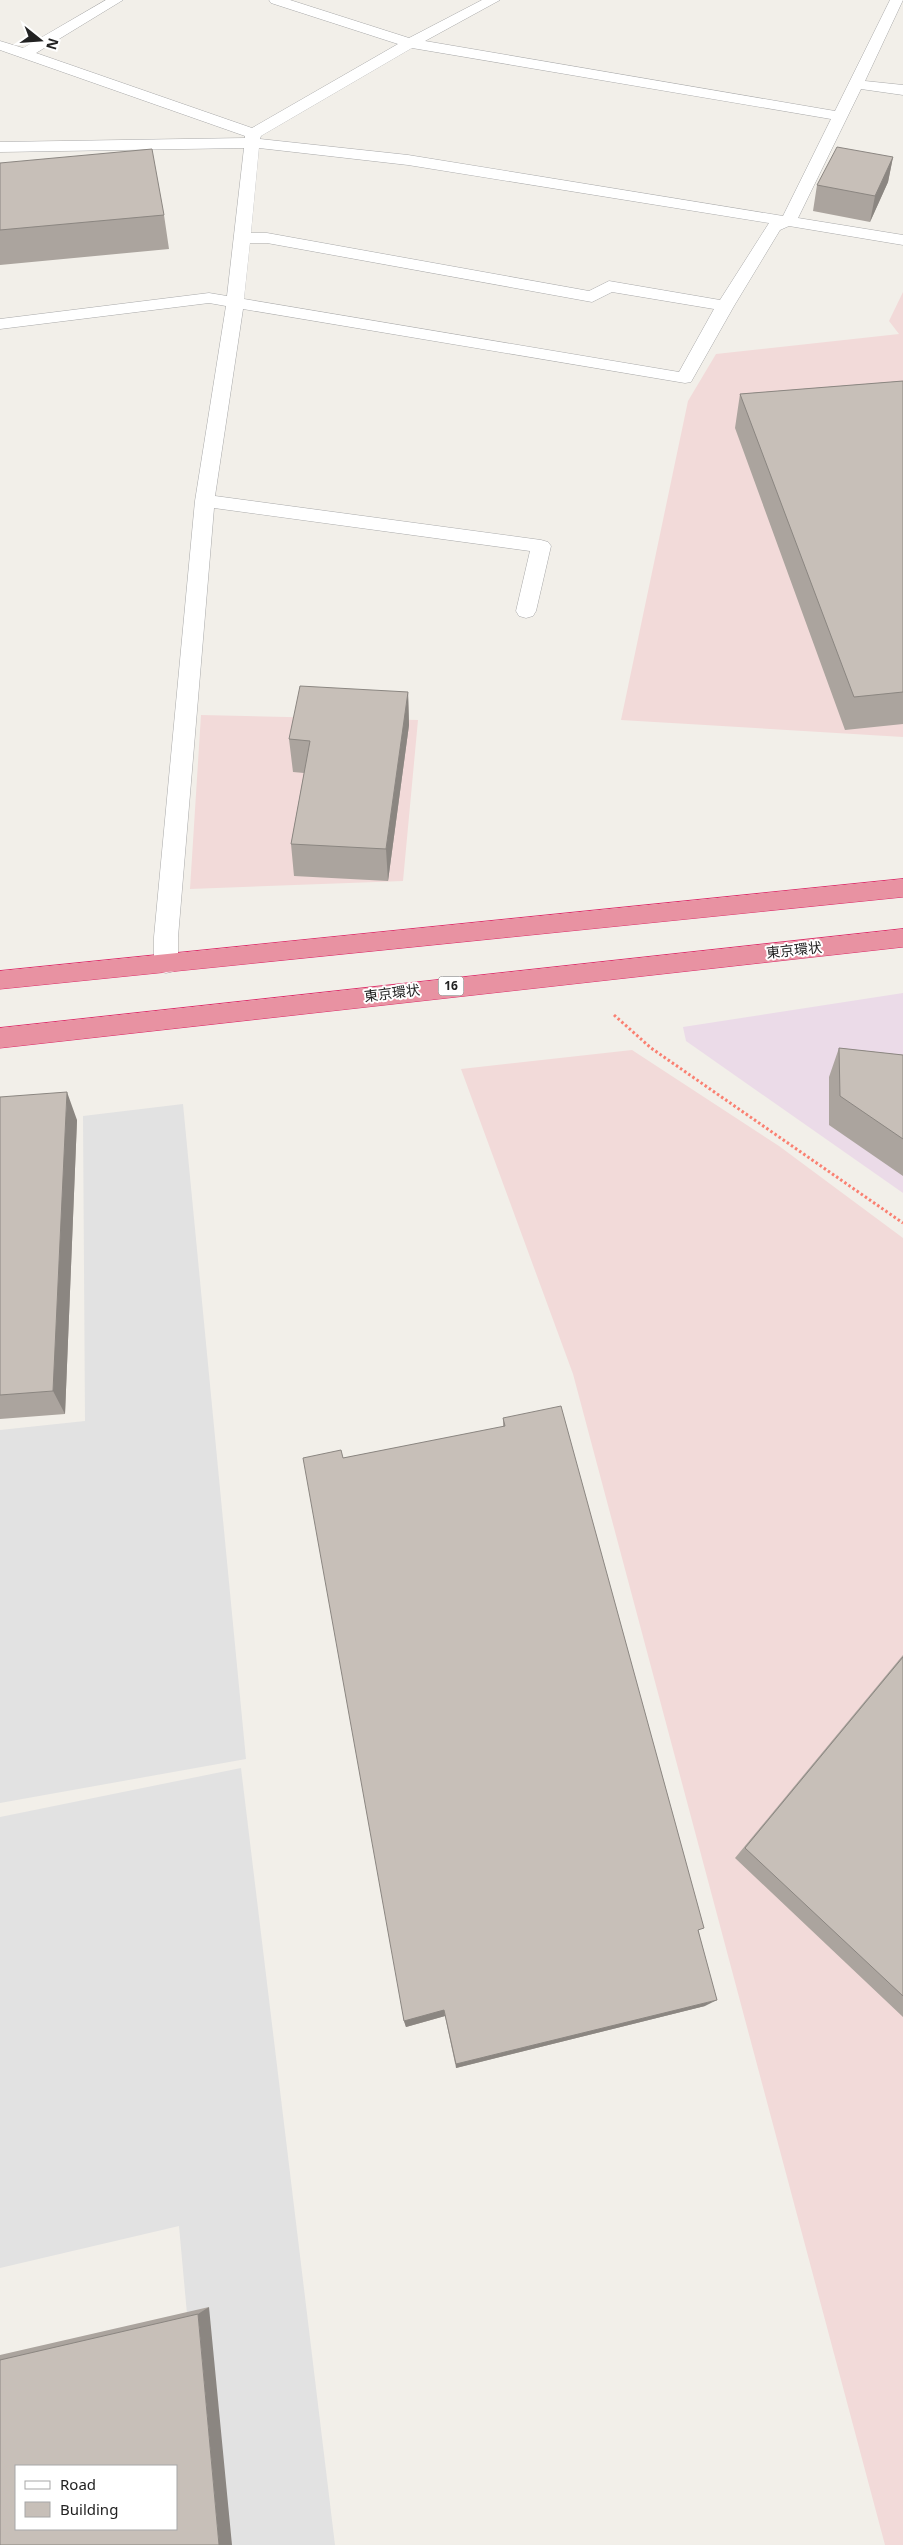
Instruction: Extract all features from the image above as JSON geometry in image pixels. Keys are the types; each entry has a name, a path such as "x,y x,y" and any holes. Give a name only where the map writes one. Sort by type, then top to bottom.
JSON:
{"highway":[{"path":"0,980 903,888"},
{"name":"東京環状","path":"0,1038 592,970 903,938"}],"street":[{"path":"25,52 116,0"},
{"path":"276,0 410,43 840,116"},
{"path":"253,138 410,43 493,0"},
{"path":"0,324 209,298 685,378 725,306 774,227 788,220 897,0"},
{"path":"0,44 253,138"},
{"path":"855,84 903,90"},
{"path":"166,964 166,937 205,501 235,301 253,138"},
{"path":"0,147 253,138 408,160 903,240"},
{"path":"243,238 267,238 592,297 609,286 725,306"},
{"path":"205,501 541,546 526,611"}],"path":[{"path":"592,970 610,1012 651,1048 903,1223"}],"shaded area":[{"path":"903,292 903,737 621,720 688,401 716,354 899,334 889,321"},
{"path":"201,715 418,720 403,881 190,889"},
{"path":"903,993 903,1193 686,1041 683,1027"},
{"path":"632,1050 779,1146 903,1238 903,2545 885,2545 573,1374 461,1069"},
{"path":"183,1104 246,1759 0,1803 0,1430 85,1421 83,1116"},
{"path":"241,1768 335,2545 208,2545 179,2226 0,2268 0,1817"}],"building":[{"path":"837,147 893,157 875,196 817,185"},
{"path":"152,149 164,215 0,230 0,163"},
{"path":"903,381 903,692 854,697 740,394"},
{"path":"300,686 408,692 386,849 291,844 310,741 289,739"},
{"path":"839,1048 903,1055 903,1139 840,1096"},
{"path":"67,1092 53,1391 0,1395 0,1097"},
{"path":"561,1406 704,1928 698,1930 717,2000 456,2064 444,2010 404,2021 303,1458 341,1450 343,1458 505,1426 503,1418"},
{"path":"903,1657 903,1996 745,1848"},
{"path":"198,2314 219,2545 0,2545 0,2360"}]}
